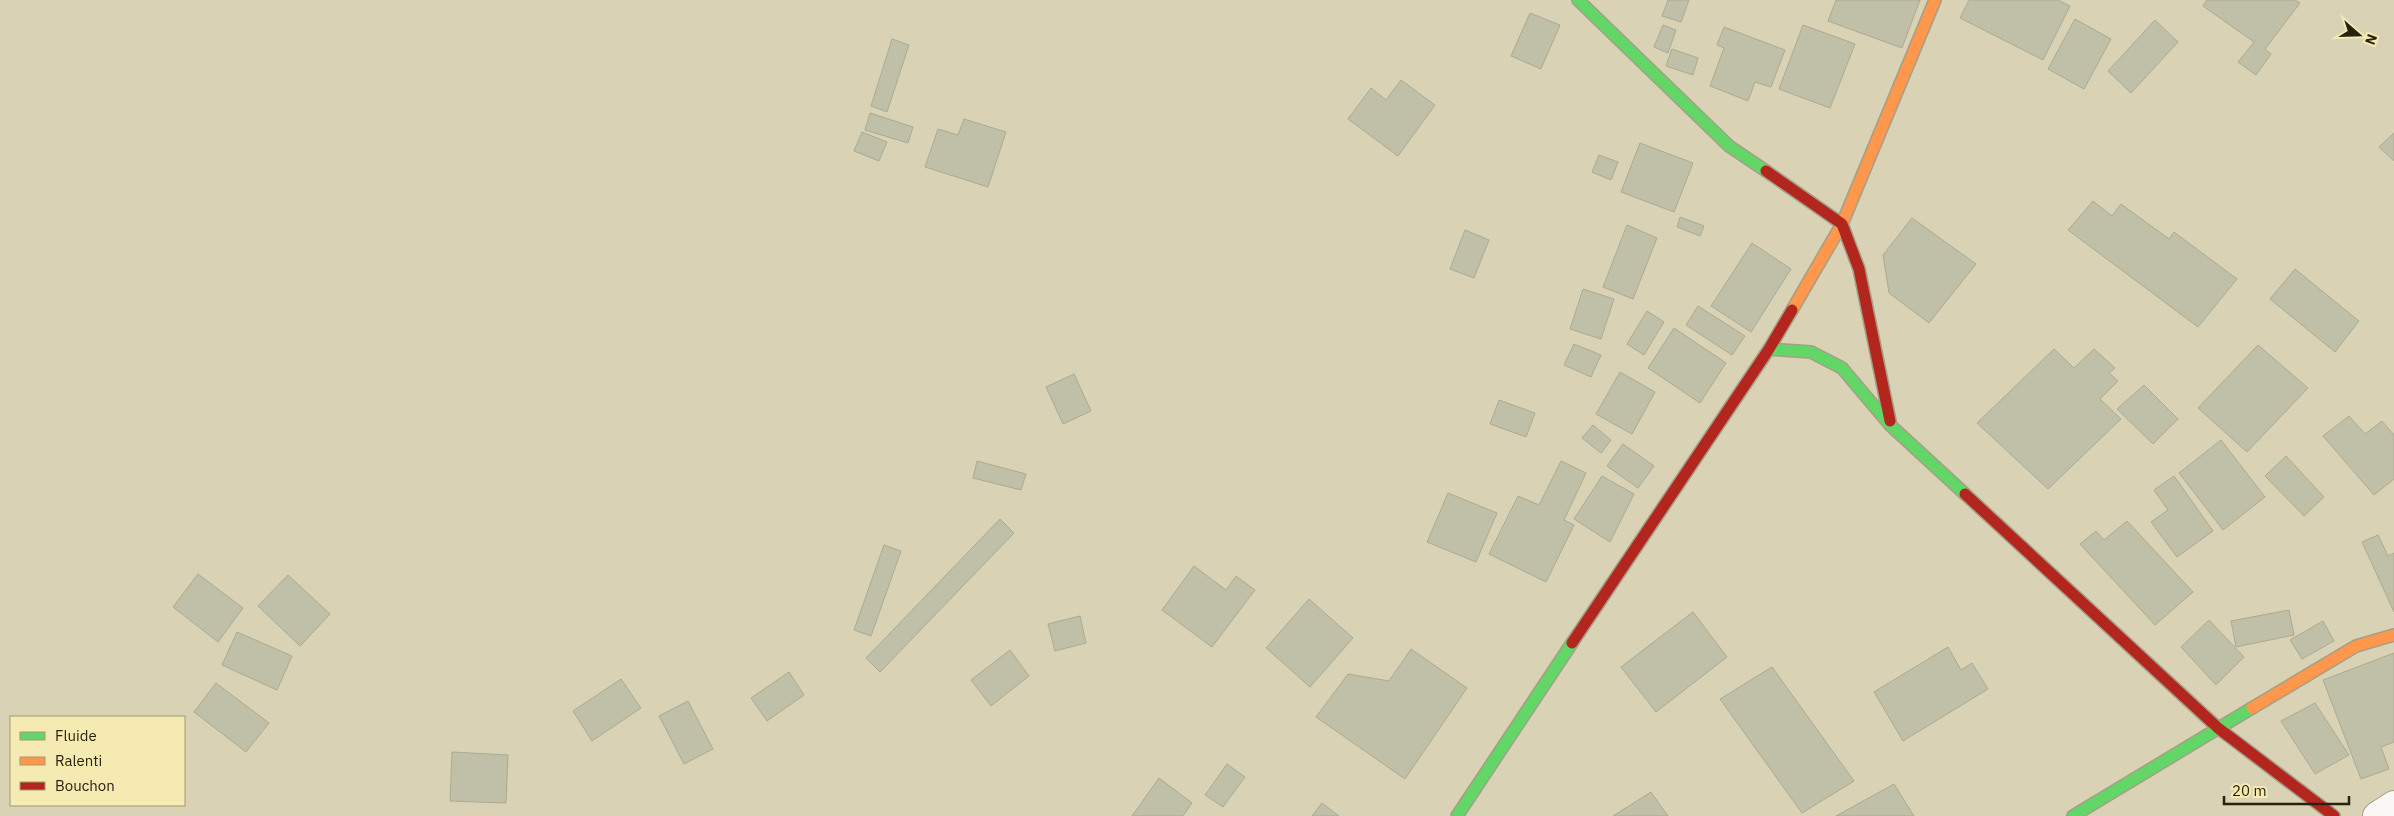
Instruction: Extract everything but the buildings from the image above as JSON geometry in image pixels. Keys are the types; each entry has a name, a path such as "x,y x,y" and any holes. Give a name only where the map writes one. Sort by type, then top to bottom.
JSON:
{"street":[{"path":"1578,0 1729,146 1842,224 1859,269 1890,425"},
{"path":"1457,816 1769,349 1842,224 1935,0"},
{"path":"1769,349 1811,352 1842,368 1890,425 2218,728 2334,816"},
{"path":"2073,816 2356,646 2394,635"},
{"path":"2377,816 2394,805"}],"traffic: fast":[{"path":"1578,0 1729,146 1766,171"},
{"path":"1769,349 1811,352 1842,368 1890,425 1965,494"},
{"path":"1457,816 1572,643"},
{"path":"2073,816 2252,708"}],"traffic: slow":[{"path":"1792,310 1842,224 1935,0"},
{"path":"2252,708 2356,646 2394,635"}],"traffic: jam":[{"path":"1766,171 1842,224 1859,269 1890,421"},
{"path":"1572,643 1769,349 1792,310"},
{"path":"1965,494 2218,728 2334,816"}]}
